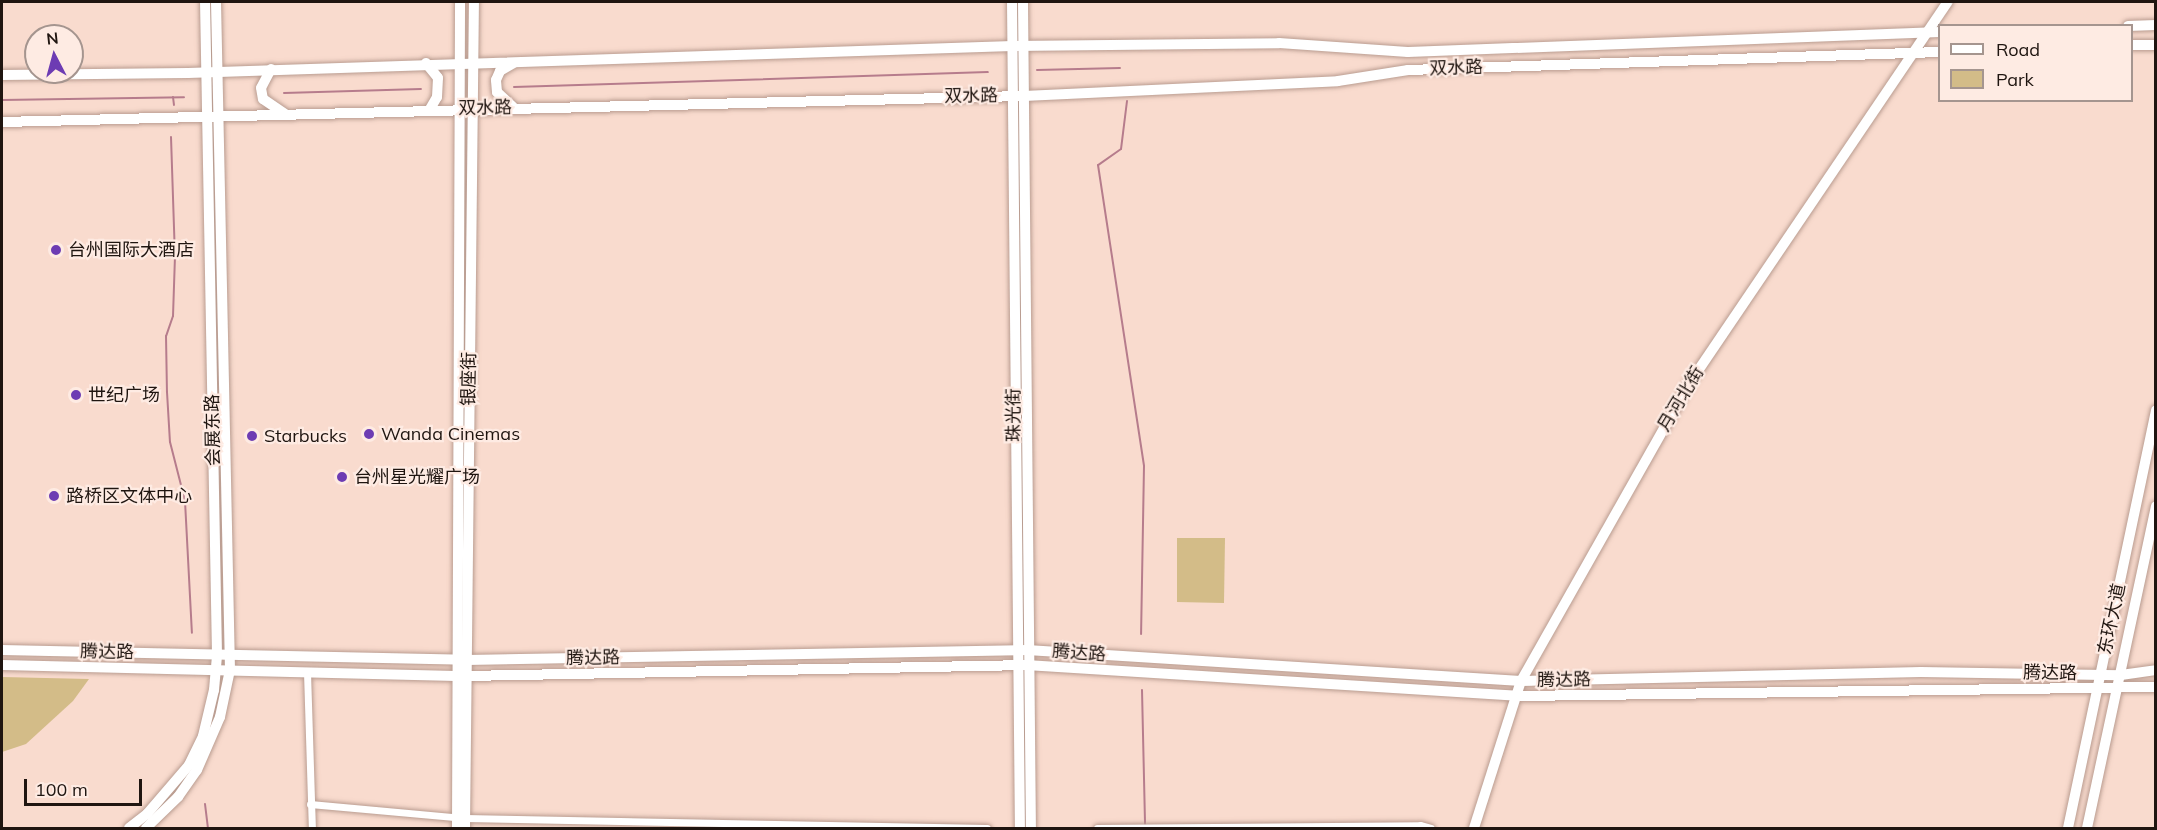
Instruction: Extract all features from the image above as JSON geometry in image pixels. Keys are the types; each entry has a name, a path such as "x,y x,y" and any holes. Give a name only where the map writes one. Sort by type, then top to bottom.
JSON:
{"main road":[{"name":"会展东路","path":"146,828 178,797 197,770 220,717 230,670 212,72 205,2"},
{"name":"会展东路","path":"212,72 216,2"},
{"path":"460,2 462,660"},
{"name":"银座街","path":"461,823 462,660 475,62 474,2"},
{"name":"珠光街","path":"1012,2 1024,96 1021,650"},
{"name":"珠光街","path":"1023,2 1012,95 1021,650 1031,828"},
{"name":"月河北街","path":"1474,828 1521,681 1687,387 1948,2"},
{"path":"2133,26 2156,25"},
{"name":"双水路","path":"2,75 188,73 426,63 1018,46 1279,43 1408,52 1938,32"},
{"path":"2133,45 2156,45"},
{"name":"双水路","path":"2,122 290,115 460,108 1024,96 1338,81 1408,70 1938,52"},
{"path":"513,107 497,92 496,80 500,71 517,61"},
{"path":"426,63 438,78 437,97 430,109"},
{"path":"271,69 261,88 263,99 269,106 290,115"},
{"path":"183,118 196,111 204,88 199,79 188,73"},
{"name":"会展东路","path":"129,828 147,814 189,765 203,736 216,670 213,117"},
{"name":"东环大道","path":"2068,828 2156,410"},
{"name":"东环大道","path":"2087,828 2156,506"},
{"name":"腾达路","path":"2,650 462,660 1021,650 1521,681 1921,672 2121,675 2156,670"},
{"name":"腾达路","path":"2,665 462,676 1022,665 1516,696 2096,690 2156,687"},
{"name":"珠光街","path":"1020,828 1022,665"}],"street":[{"path":"307,672 312,828"},
{"path":"310,804 461,823 987,828"},
{"path":"1097,828 1420,825 1431,828"}],"green space":[{"path":"1177,538 1225,538 1224,603 1177,602"},
{"path":"2,677 89,679 73,701 26,744 2,752"}],"waterway":[{"path":"1037,70 1120,68"},
{"path":"514,87 988,72"},
{"path":"284,93 421,89"},
{"path":"173,97 174,105"},
{"path":"2,100 184,97"},
{"path":"1127,101 1121,149 1098,165 1144,466 1141,634"},
{"path":"171,137 175,256 173,316 166,336 167,392 170,442 185,501 192,633"},
{"path":"1142,690 1145,825"},
{"path":"205,804 208,828"}],"place":[{"name":"台州国际大酒店","path":"56,250"},
{"name":"世纪广场","path":"76,395"},
{"name":"Wanda Cinemas","path":"369,434"},
{"name":"Starbucks","path":"252,436"},
{"name":"台州星光耀广场","path":"342,477"},
{"name":"路桥区文体中心","path":"54,496"}]}
